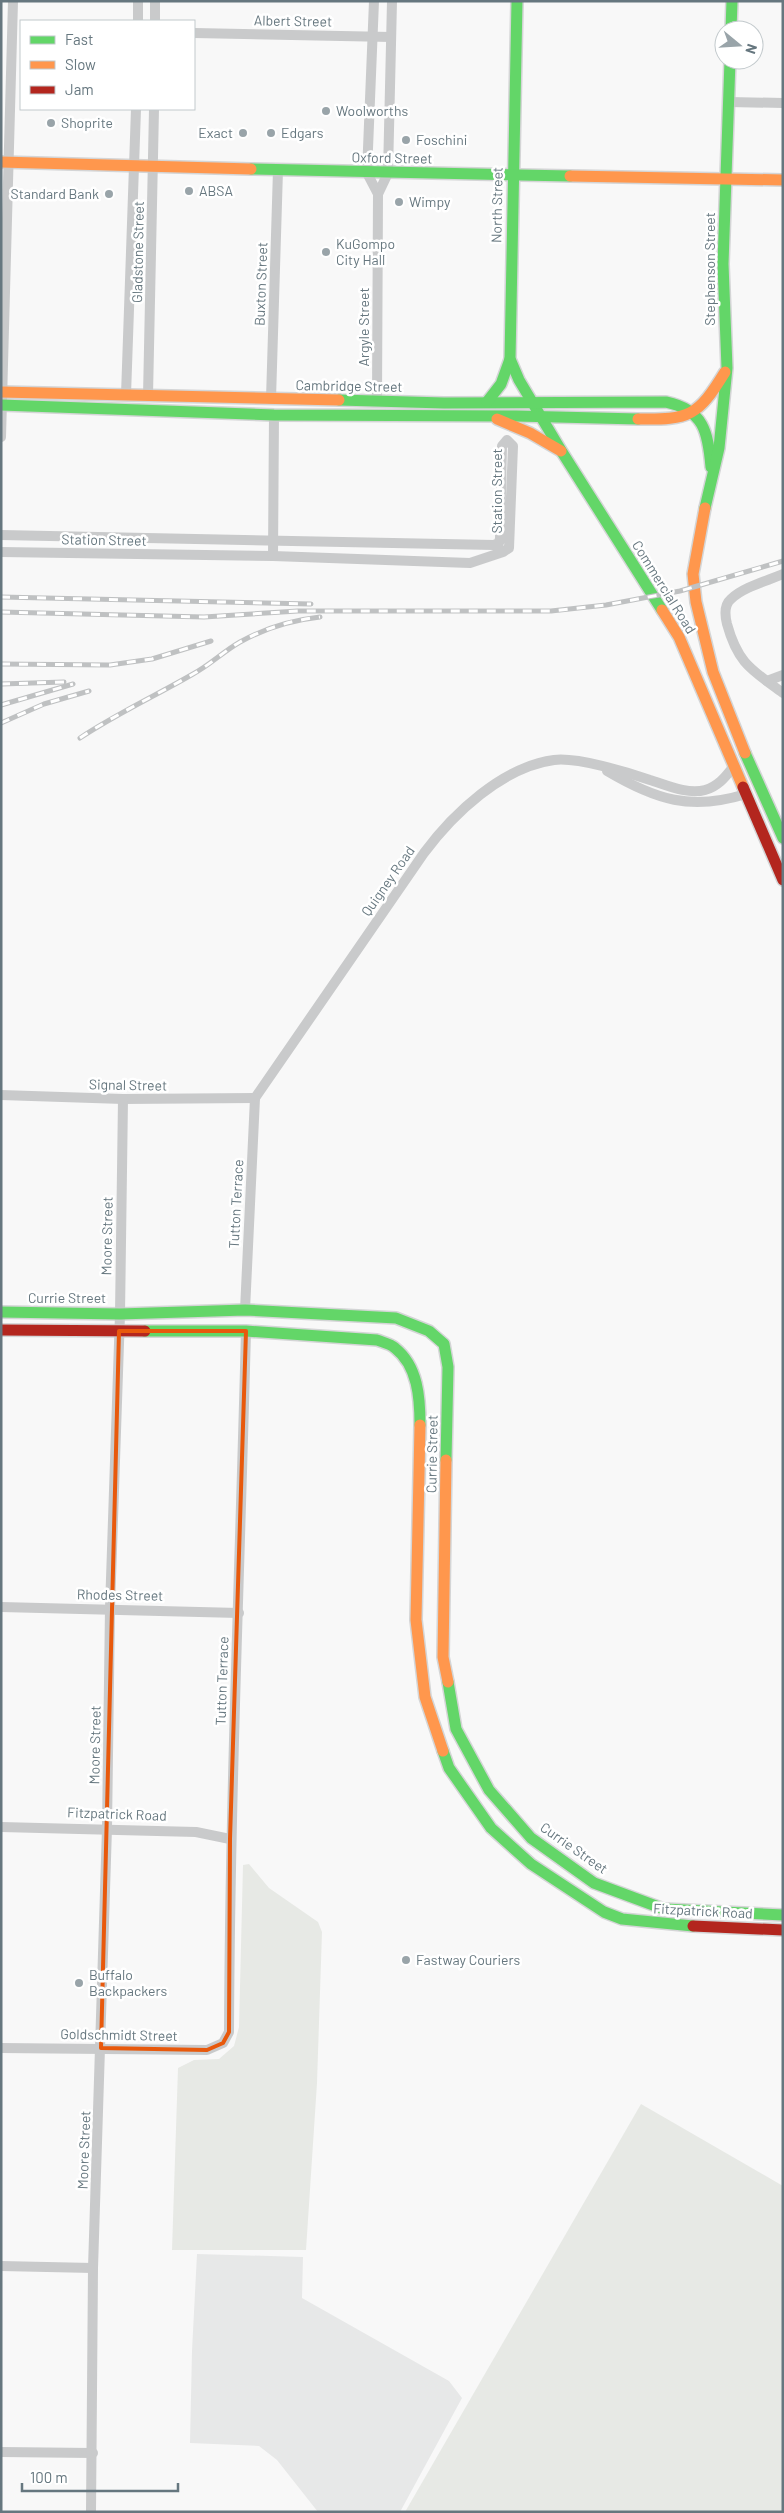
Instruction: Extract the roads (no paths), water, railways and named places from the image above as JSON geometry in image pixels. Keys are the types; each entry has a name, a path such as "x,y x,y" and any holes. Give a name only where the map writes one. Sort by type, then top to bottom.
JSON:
{"street":[{"path":"1,437 5,162 14,1"},
{"path":"138,1 138,20"},
{"path":"155,20 156,1"},
{"name":"Argyle Street","path":"374,1 367,173 378,194"},
{"name":"Argyle Street","path":"377,401 378,194 388,173 392,1"},
{"name":"North Street","path":"517,1 510,359 519,380 535,403"},
{"path":"731,20 732,1"},
{"name":"Albert Street","path":"195,33 391,37"},
{"name":"Stephenson Street","path":"712,476 719,448 727,368 723,264 730,70"},
{"path":"729,102 783,103"},
{"name":"Gladstone Street","path":"126,395 136,110"},
{"name":"Gladstone Street","path":"148,396 154,110"},
{"name":"Oxford Street","path":"5,162 367,173 783,180"},
{"name":"Buxton Street","path":"271,399 278,170"},
{"path":"487,402 501,384 510,359"},
{"path":"712,476 706,432 702,421 694,413 704,405 727,368"},
{"name":"Cambridge Street","path":"2,392 377,401 666,402 686,407 694,413"},
{"name":"Commercial Road","path":"535,403 562,452 679,637 783,880"},
{"name":"Cambridge Street","path":"2,406 274,415 488,415 671,420 694,413"},
{"path":"273,556 274,415"},
{"path":"488,415 530,433 562,452"},
{"name":"Station Street","path":"1,535 497,545 500,538 502,446 505,441 512,443 509,548 503,552 470,563 273,556 1,552"},
{"name":"Commercial Road","path":"712,476 693,574 696,602 714,672 728,714 783,838"},
{"path":"783,574 737,595 728,602 726,609 733,645 740,658 783,693"},
{"path":"767,681 783,675"},
{"name":"Quigney Road","path":"254,1098 424,853 451,819 483,793 519,770 554,760 600,767 680,789 704,791 722,781 734,766"},
{"name":"Quigney Road","path":"600,767 640,790 693,804 714,802 746,794"},
{"name":"Signal Street","path":"1,1095 123,1099 254,1098"},
{"name":"Tutton Terrace","path":"245,1310 254,1098"},
{"name":"Moore Street","path":"91,2512 93,2453 93,2268 107,1828 110,1608 120,1314 123,1099"},
{"name":"Currie Street","path":"1,1312 120,1314 245,1310 396,1318 429,1331 444,1344 448,1367 443,1657 456,1729 489,1790 531,1838 594,1883 664,1909"},
{"name":"Currie Street","path":"1,1330 246,1332 377,1340 396,1348 414,1373 420,1404 416,1620 425,1697 449,1768 490,1828 531,1864 604,1912 622,1919"},
{"name":"Tutton Terrace","path":"229,2032 230,1839 239,1612 246,1332"},
{"name":"Rhodes Street","path":"1,1607 239,1612"},
{"name":"Fitzpatrick Road","path":"1,1827 107,1828 196,1832 230,1839"},
{"name":"Fitzpatrick Road","path":"664,1909 783,1916"},
{"name":"Fitzpatrick Road","path":"622,1919 656,1924 783,1930"},
{"name":"Goldschmidt Street","path":"1,2048 207,2050 223,2043 229,2032"},
{"path":"1,2266 93,2268"},
{"path":"1,2452 93,2453"}],"railway":[{"path":"1,612 204,617 298,611 551,611 606,605 680,591 783,561"},
{"path":"1,597 311,604"},
{"path":"80,738 199,670 250,637 279,625 320,617"},
{"path":"1,664 110,665 152,659 211,641"},
{"path":"1,684 64,682"},
{"path":"1,705 73,684"},
{"path":"1,723 44,704 89,691"}],"place":[{"name":"Woolworths","path":"326,111"},
{"name":"Shoprite","path":"51,123"},
{"name":"Exact","path":"243,133"},
{"name":"Edgars","path":"271,133"},
{"name":"Foschini","path":"406,140"},
{"name":"ABSA","path":"189,191"},
{"name":"Standard Bank","path":"109,194"},
{"name":"Wimpy","path":"399,202"},
{"name":"KuGompo City Hall","path":"326,252"},
{"name":"Fastway Couriers","path":"406,1960"},
{"name":"Buffalo Backpackers","path":"79,1983"}]}
